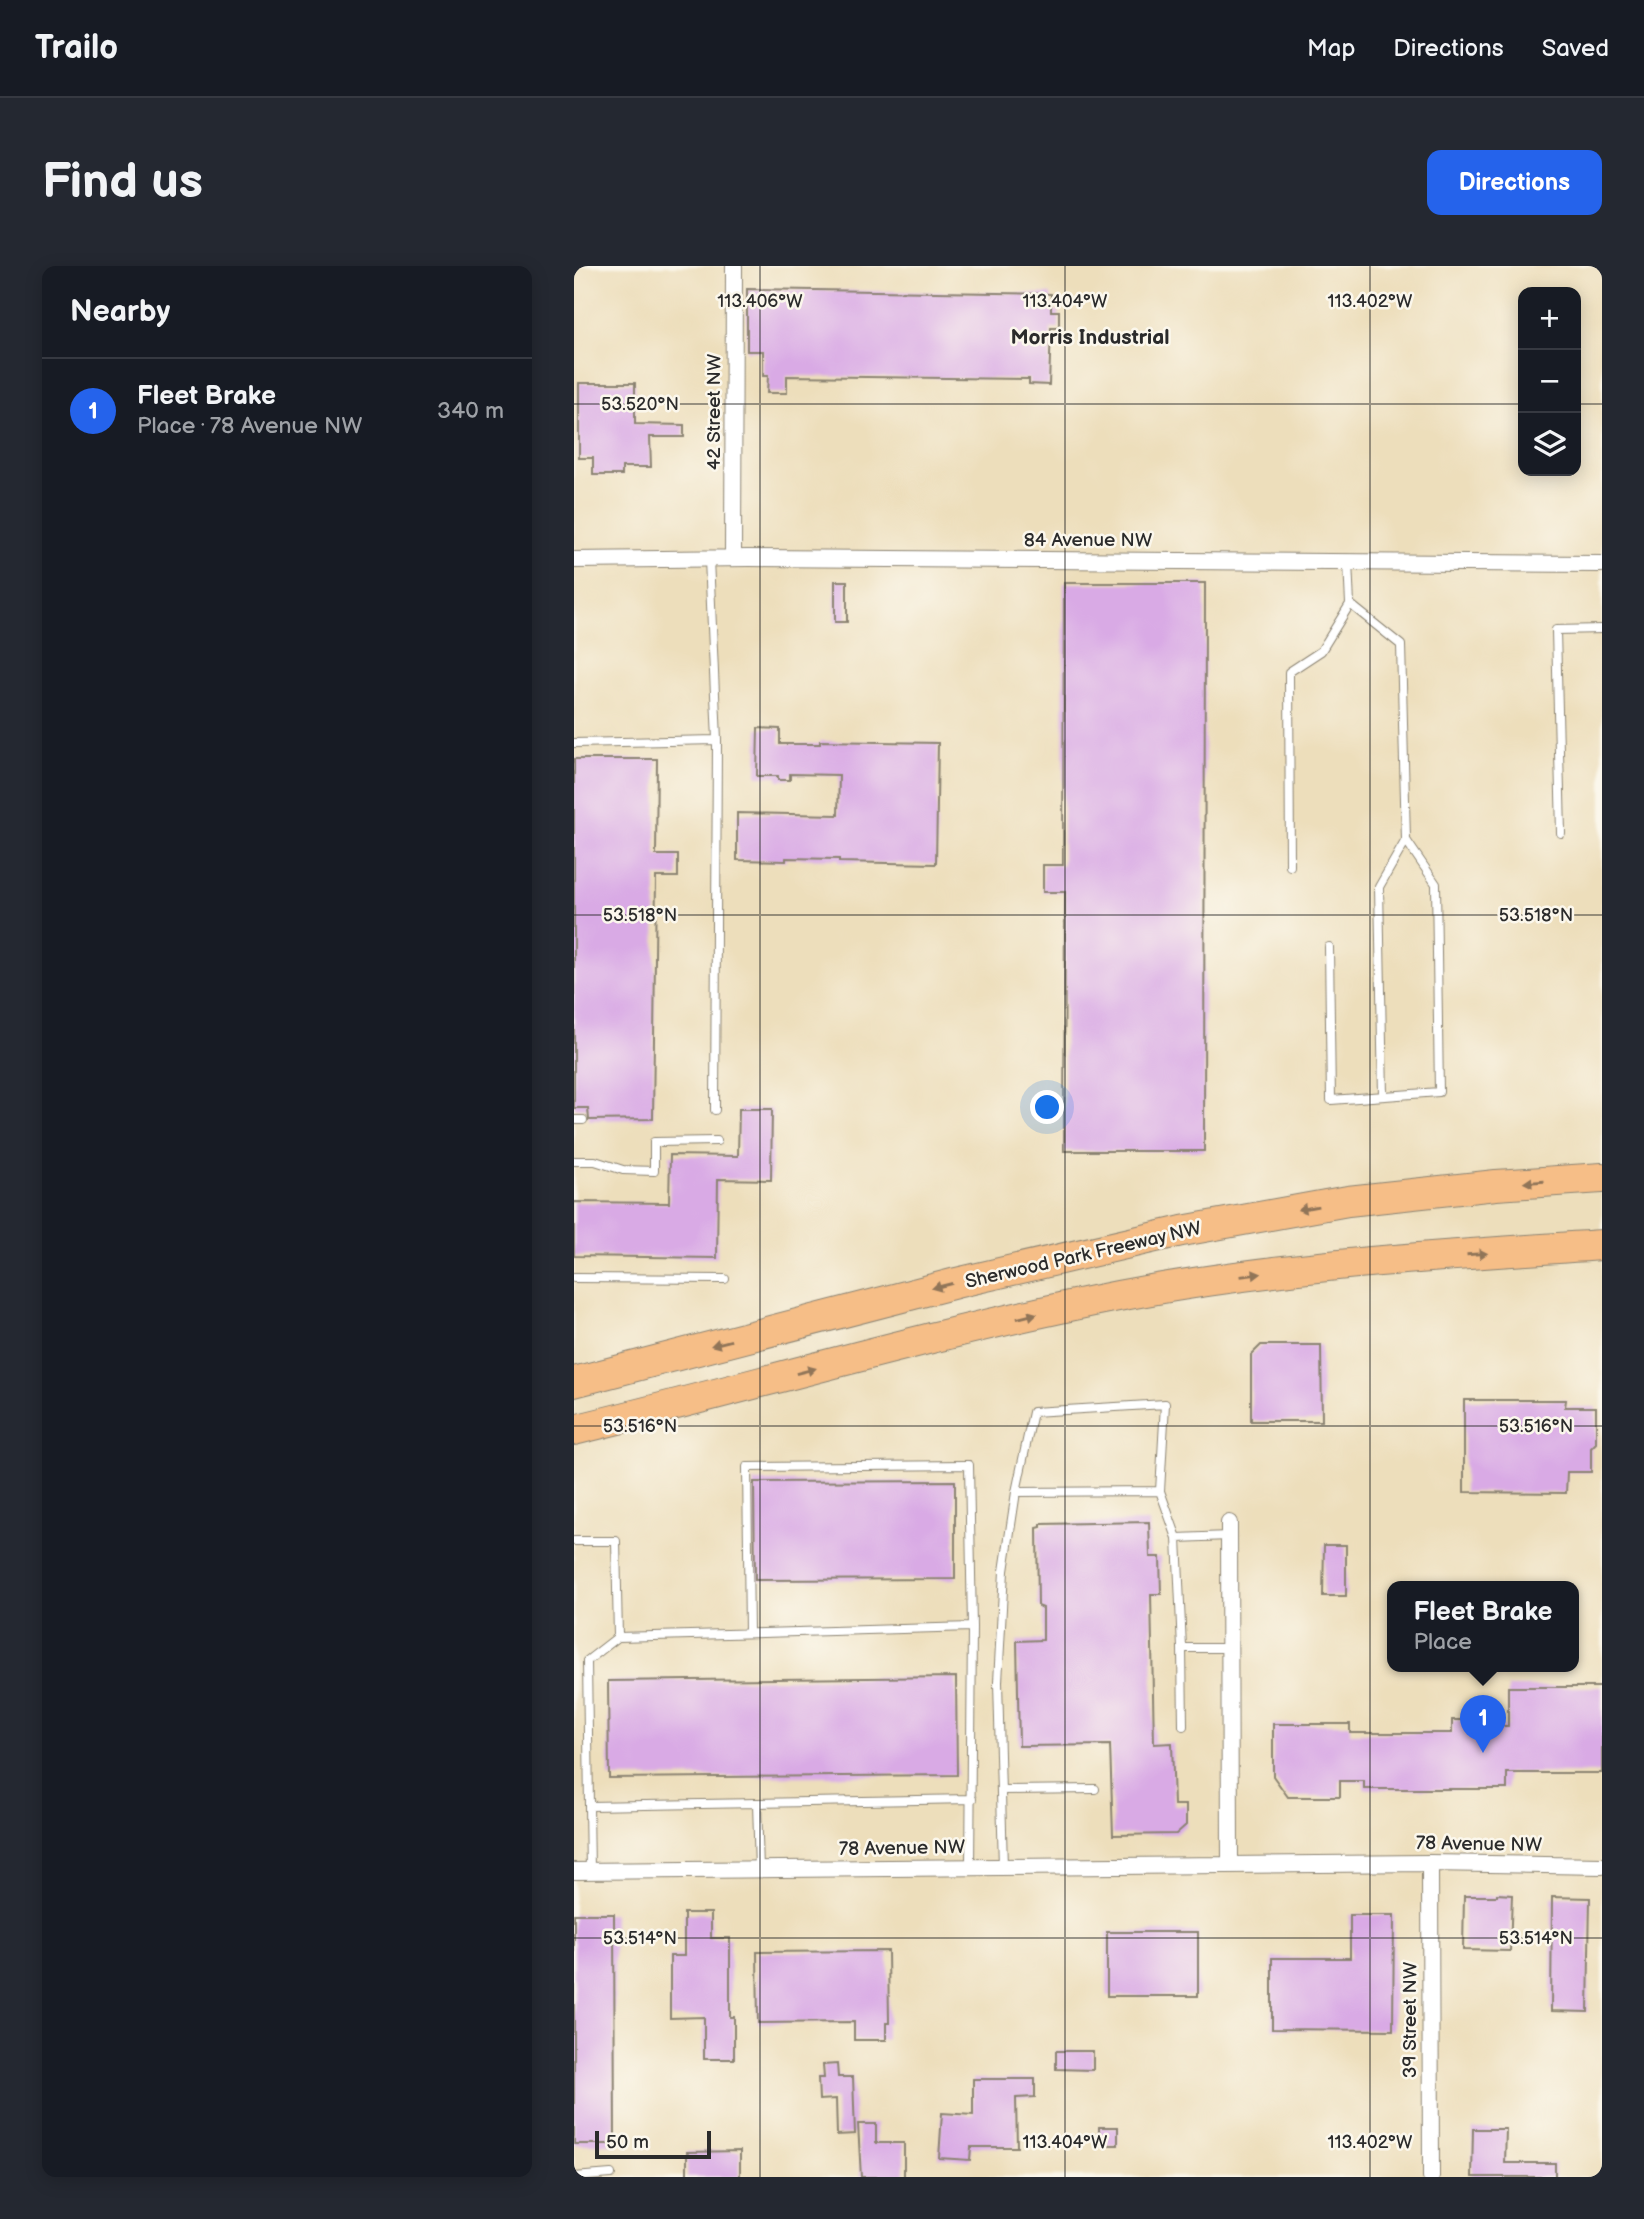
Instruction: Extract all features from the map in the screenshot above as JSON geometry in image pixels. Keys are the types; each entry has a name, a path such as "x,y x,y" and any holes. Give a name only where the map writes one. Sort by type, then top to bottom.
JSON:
{"highway":[{"name":"Sherwood Park Freeway NW","path":"574,1382 956,1283 1182,1231 1348,1202 1496,1185 1602,1178"},
{"path":"574,1430 980,1327 1145,1291 1322,1266 1602,1245"}],"street":[{"name":"42 Street NW","path":"733,558 734,266"},
{"name":"84 Avenue NW","path":"574,560 733,558 1602,564"},
{"path":"1229,1529 1230,1865"},
{"name":"78 Avenue NW","path":"582,1871 1430,1863 1602,1866"},
{"name":"39 Street NW","path":"1430,1863 1431,2177"}],"lane":[{"path":"709,558 717,740 715,1111"},
{"path":"1290,866 1289,671 1321,650 1350,604 1348,562"},
{"path":"1350,604 1401,645 1406,840 1379,887 1383,1096"},
{"path":"1561,833 1556,630 1602,629"},
{"path":"574,743 717,740"},
{"path":"1329,947 1331,1100 1439,1092 1436,884 1406,840"},
{"path":"574,1161 595,1161 623,1170 654,1171 654,1142 717,1141"},
{"path":"574,1278 725,1279"},
{"path":"1003,1867 998,1682 1004,1571 1016,1492 1034,1412 1165,1404 1160,1491 1177,1538 1183,1726"},
{"path":"749,1633 747,1467 969,1465 972,1628 970,1867"},
{"path":"1016,1492 1160,1491"},
{"path":"1177,1538 1229,1529"},
{"path":"574,1541 616,1541 618,1637"},
{"path":"582,1871 589,1806 587,1661 618,1637 972,1628"},
{"path":"1182,1648 1229,1648"},
{"path":"1001,1790 1095,1789"},
{"path":"589,1806 972,1800"},
{"path":"757,1803 759,1870"},
{"path":"574,2177 611,2174"}],"building":[{"path":"747,289 1051,294 1051,311 1059,311 1059,328 1051,328 1049,385 1029,384 1029,379 787,376 787,393 767,393 768,376 763,376 763,351 747,351"},
{"path":"579,383 635,383 635,424 684,425 684,437 650,437 651,467 622,467 622,475 593,475 593,458 579,458"},
{"path":"835,581 847,581 847,622 835,622"},
{"path":"1064,583 1205,583 1204,1151 1064,1151 1065,892 1043,892 1043,865 1063,865"},
{"path":"758,728 780,729 780,744 820,744 820,741 938,743 936,864 839,862 839,859 737,860 737,813 838,815 839,775 790,774 790,780 778,780 778,776 757,776"},
{"path":"574,759 657,759 656,855 678,855 678,877 656,877 653,1119 589,1120 588,1108 574,1108"},
{"path":"739,1109 772,1109 771,1180 718,1179 717,1258 574,1256 574,1202 669,1203 670,1155 738,1156"},
{"path":"1261,1345 1321,1345 1322,1421 1251,1421 1251,1355"},
{"path":"1464,1400 1566,1400 1565,1407 1596,1407 1596,1443 1591,1448 1591,1472 1567,1472 1566,1493 1464,1492"},
{"path":"955,1481 955,1579 755,1580 754,1482"},
{"path":"1149,1522 1150,1557 1160,1557 1161,1594 1151,1594 1154,1744 1172,1743 1174,1805 1186,1805 1186,1825 1176,1834 1113,1835 1110,1745 1019,1746 1017,1641 1043,1640 1043,1608 1038,1606 1037,1528 1041,1527 1041,1524"},
{"path":"1324,1545 1346,1545 1346,1596 1323,1596"},
{"path":"956,1677 957,1775 609,1778 608,1681"},
{"path":"1508,1687 1602,1687 1602,1773 1507,1773 1507,1789 1364,1789 1364,1781 1340,1781 1340,1797 1288,1797 1273,1776 1273,1724 1350,1724 1350,1733 1452,1733 1452,1720 1477,1720 1477,1726 1508,1726"},
{"path":"1512,1895 1510,1951 1463,1950 1464,1896"},
{"path":"1552,1897 1590,1898 1588,2012 1551,2011"},
{"path":"684,1913 711,1913 711,1938 730,1938 730,2017 734,2017 734,2059 704,2059 704,2017 670,2018 670,1956 684,1956"},
{"path":"574,1914 614,1914 615,2144 574,2144"},
{"path":"1350,1915 1394,1915 1393,2030 1272,2029 1272,1958 1350,1958"},
{"path":"1107,1932 1198,1932 1198,1996 1107,1996"},
{"path":"888,1951 889,2023 886,2023 886,2040 854,2040 854,2022 758,2023 757,1952"},
{"path":"1056,2051 1093,2051 1093,2070 1056,2069"},
{"path":"837,2064 838,2077 853,2077 855,2134 837,2135 836,2099 819,2100 818,2078 824,2078 823,2065"},
{"path":"973,2079 1035,2079 1035,2097 1016,2098 1017,2147 971,2147 970,2160 939,2158 942,2113 973,2115"},
{"path":"858,2124 876,2124 876,2143 904,2143 904,2177 861,2177"},
{"path":"1099,2127 1118,2127 1118,2145 1099,2145"},
{"path":"1473,2129 1506,2129 1505,2163 1555,2163 1555,2177 1472,2177"},
{"path":"740,2151 740,2177 687,2177 687,2152"}],"place":[{"name":"Fleet Brake","path":"1483,1753"}],"district":[{"name":"Morris Industrial","path":"1090,337"}]}
